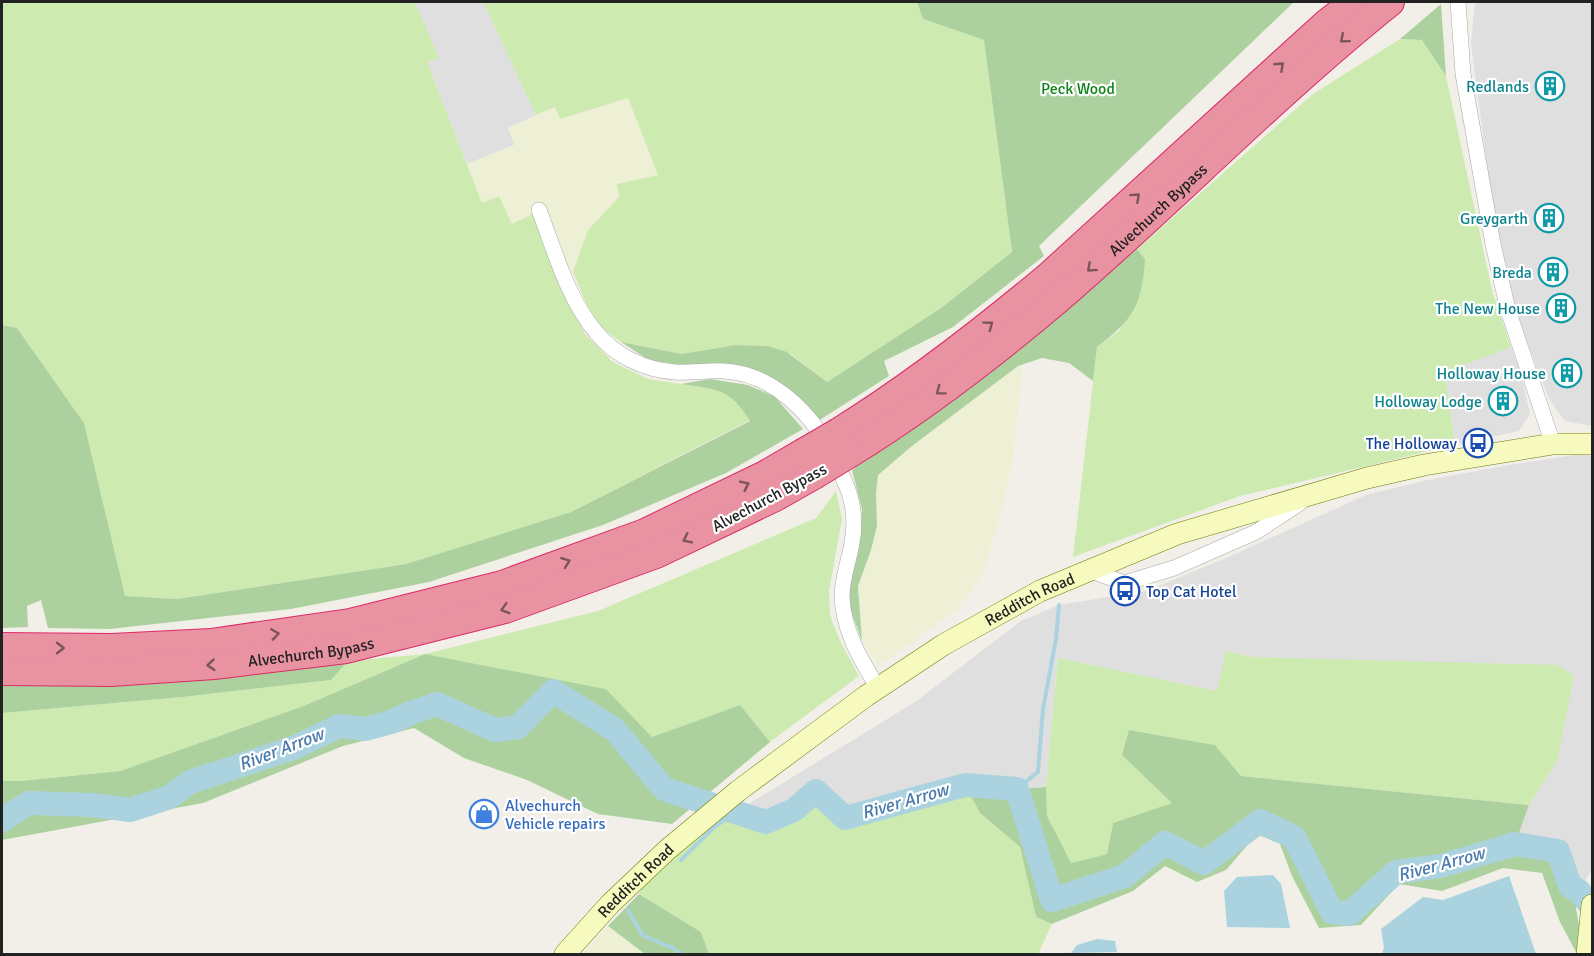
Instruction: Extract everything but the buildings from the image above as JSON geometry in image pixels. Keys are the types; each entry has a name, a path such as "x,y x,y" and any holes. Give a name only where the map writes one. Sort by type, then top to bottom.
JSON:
{"highway":[{"name":"Alvechurch Bypass","path":"844,443 893,398 1005,313 1065,262 1327,23 1354,2"},
{"name":"Alvechurch Bypass","path":"2,671 111,672 214,665 346,649 505,609 656,554 775,497 809,464 844,443 901,421 1059,298 1340,42 1390,2"},
{"name":"Alvechurch Bypass","path":"2,647 112,648 211,643 350,623 502,585 645,533 765,475 809,464"}],"main road":[{"name":"Redditch Road","path":"565,954 610,904 694,826 738,791 878,688 944,645 1040,591 1177,534 1367,478 1424,465 1553,444 1593,444"},
{"path":"1587,954 1591,913"}],"street":[{"path":"1458,2 1462,74 1492,244 1508,310 1553,444"},
{"path":"539,210 572,295 583,315 610,347 640,365 657,370 724,371 746,375 778,390 813,423 845,480 849,492 854,528 851,552 843,582 843,608 854,644 878,688"},
{"path":"1088,570 1125,583 1174,568 1256,532 1318,492"}],"shaded area":[{"path":"415,2 483,2 536,115 508,128 515,145 467,164 427,62 438,58"},
{"path":"1475,2 1592,2 1592,426 1565,421 1549,399 1514,308 1492,204 1471,43"},
{"path":"1511,347 1521,374 1530,414 1519,431 1455,445 1445,371"},
{"path":"1581,454 1592,456 1592,869 1579,891 1570,886 1558,851 1515,844 1529,805 1557,761 1253,657 1227,651 1217,691 1058,658 1046,787 1017,789 965,785 845,818 816,792 794,810 766,822 734,813 915,702 1021,621 1059,605 1146,591 1224,559 1366,495 1423,481"}],"green space":[{"path":"2,2 415,2 439,58 427,62 482,203 499,196 512,224 533,214 585,334 613,362 648,379 720,390 736,400 750,420 571,512 406,564 177,599 124,596 84,423 17,328 2,325"},
{"path":"483,2 917,2 923,19 984,40 1012,252 941,308 827,382 791,354 768,346 735,345 682,354 621,342 594,322 573,272 588,230 619,197 617,184 658,175 628,98 560,119 555,107 536,115"},
{"name":"Peck Wood","path":"917,2 1294,2 1039,246 1044,256 953,327 884,361 889,376 818,421 773,380 649,360 621,342 682,354 735,345 768,346 787,352 827,382 941,308 1012,252 984,40 923,19"},
{"path":"1441,4 1446,76 1422,40 1400,39"},
{"path":"1400,39 1422,40 1446,76 1492,290 1511,347 1445,372 1455,445 1240,496 1073,557 1097,347 1120,330 1145,259 1137,249 1313,94"},
{"path":"628,98 658,175 620,197 588,230 573,272 560,277 533,214 512,224 482,204 467,164 514,145 508,128 555,107 560,118"},
{"path":"1137,249 1145,259 1138,300 1127,319 1097,347 1093,381 1069,363 1042,358 1018,366 912,446 878,475 877,526 858,586 862,641 849,606 849,584 859,550 862,509 852,470 1056,316"},
{"path":"2,325 17,328 84,423 125,596 177,599 406,564 571,512 750,421 735,402 721,392 681,384 710,379 748,385 775,397 803,429 726,473 603,525 429,582 291,609 110,629 48,628 41,600 27,606 28,627 2,628"},
{"path":"1023,362 1013,460 998,525 982,575 957,610 878,666 862,641 858,586 871,550 878,475 912,446"},
{"path":"836,491 842,519 829,591 830,616 841,643 859,676 770,742 740,705 652,737 606,689 425,654 598,611 816,518"},
{"path":"1226,651 1253,657 1558,665 1574,676 1557,761 1529,805 1241,776 1215,745 1130,730 1122,755 1173,803 1113,823 1107,854 1070,863 1047,816 1046,787 1058,658 1217,691"},
{"path":"425,654 301,707 120,771 2,781 2,713 183,697 331,680 348,661"},
{"path":"425,654 606,689 652,737 740,705 770,742 672,824 598,814 527,780 464,758 414,728 343,746 203,803 2,840 2,781 120,771 301,707"},
{"path":"348,661 331,680 183,697 2,713 2,682"},
{"path":"1129,730 1215,745 1241,776 1529,805 1515,844 1558,851 1570,886 1579,891 1576,909 1579,925 1577,954 1560,922 1542,873 1503,868 1442,891 1399,884 1361,925 1319,928 1292,876 1280,844 1257,834 1226,870 1197,882 1165,866 1133,891 1052,924 1036,917 1020,847 980,813 965,785 1017,789 1046,787 1047,816 1071,863 1107,854 1113,823 1172,803 1122,755"},
{"path":"965,785 980,813 1020,847 1036,917 1052,924 1038,954 709,954 701,932 639,894 645,880 700,834 734,813 766,821 794,810 816,791 845,818"},
{"path":"639,894 701,932 709,954 645,954 608,926"},
{"path":"608,926 645,954 583,954"}],"water":[{"path":"1273,875 1281,884 1290,928 1227,927 1224,891 1237,877"},
{"path":"1509,876 1536,954 1382,954 1384,947 1381,929 1423,897 1443,900"},
{"path":"1097,939 1115,941 1117,952 1071,953 1077,945"}],"waterway":[{"path":"1017,789 1038,772 1043,709 1056,639 1059,605"},
{"name":"River Arrow","path":"2,820 29,803 92,805 130,810 170,797 190,782 296,747 339,726 366,729 437,704 495,730 518,727 553,691 615,730 664,789 766,822 794,810 816,791 845,818 965,785 1017,789 1052,900 1125,876 1165,843 1204,863 1260,821 1294,837 1332,912 1349,914 1396,872 1441,866 1515,844 1558,851 1570,886 1579,891 1592,907"},
{"path":"681,860 713,828 734,813"},
{"path":"628,910 642,935 673,948 681,954"}],"place":[{"name":"Redlands","path":"1550,86"},
{"name":"Greygarth","path":"1549,218"},
{"name":"Breda","path":"1553,272"},
{"name":"The New House","path":"1561,308"},
{"name":"Holloway House","path":"1567,373"},
{"name":"Holloway Lodge","path":"1503,401"},
{"name":"The Holloway","path":"1478,443"},
{"name":"Top Cat Hotel","path":"1125,591"},
{"name":"Alvechurch Vehicle repairs","path":"484,814"}]}
